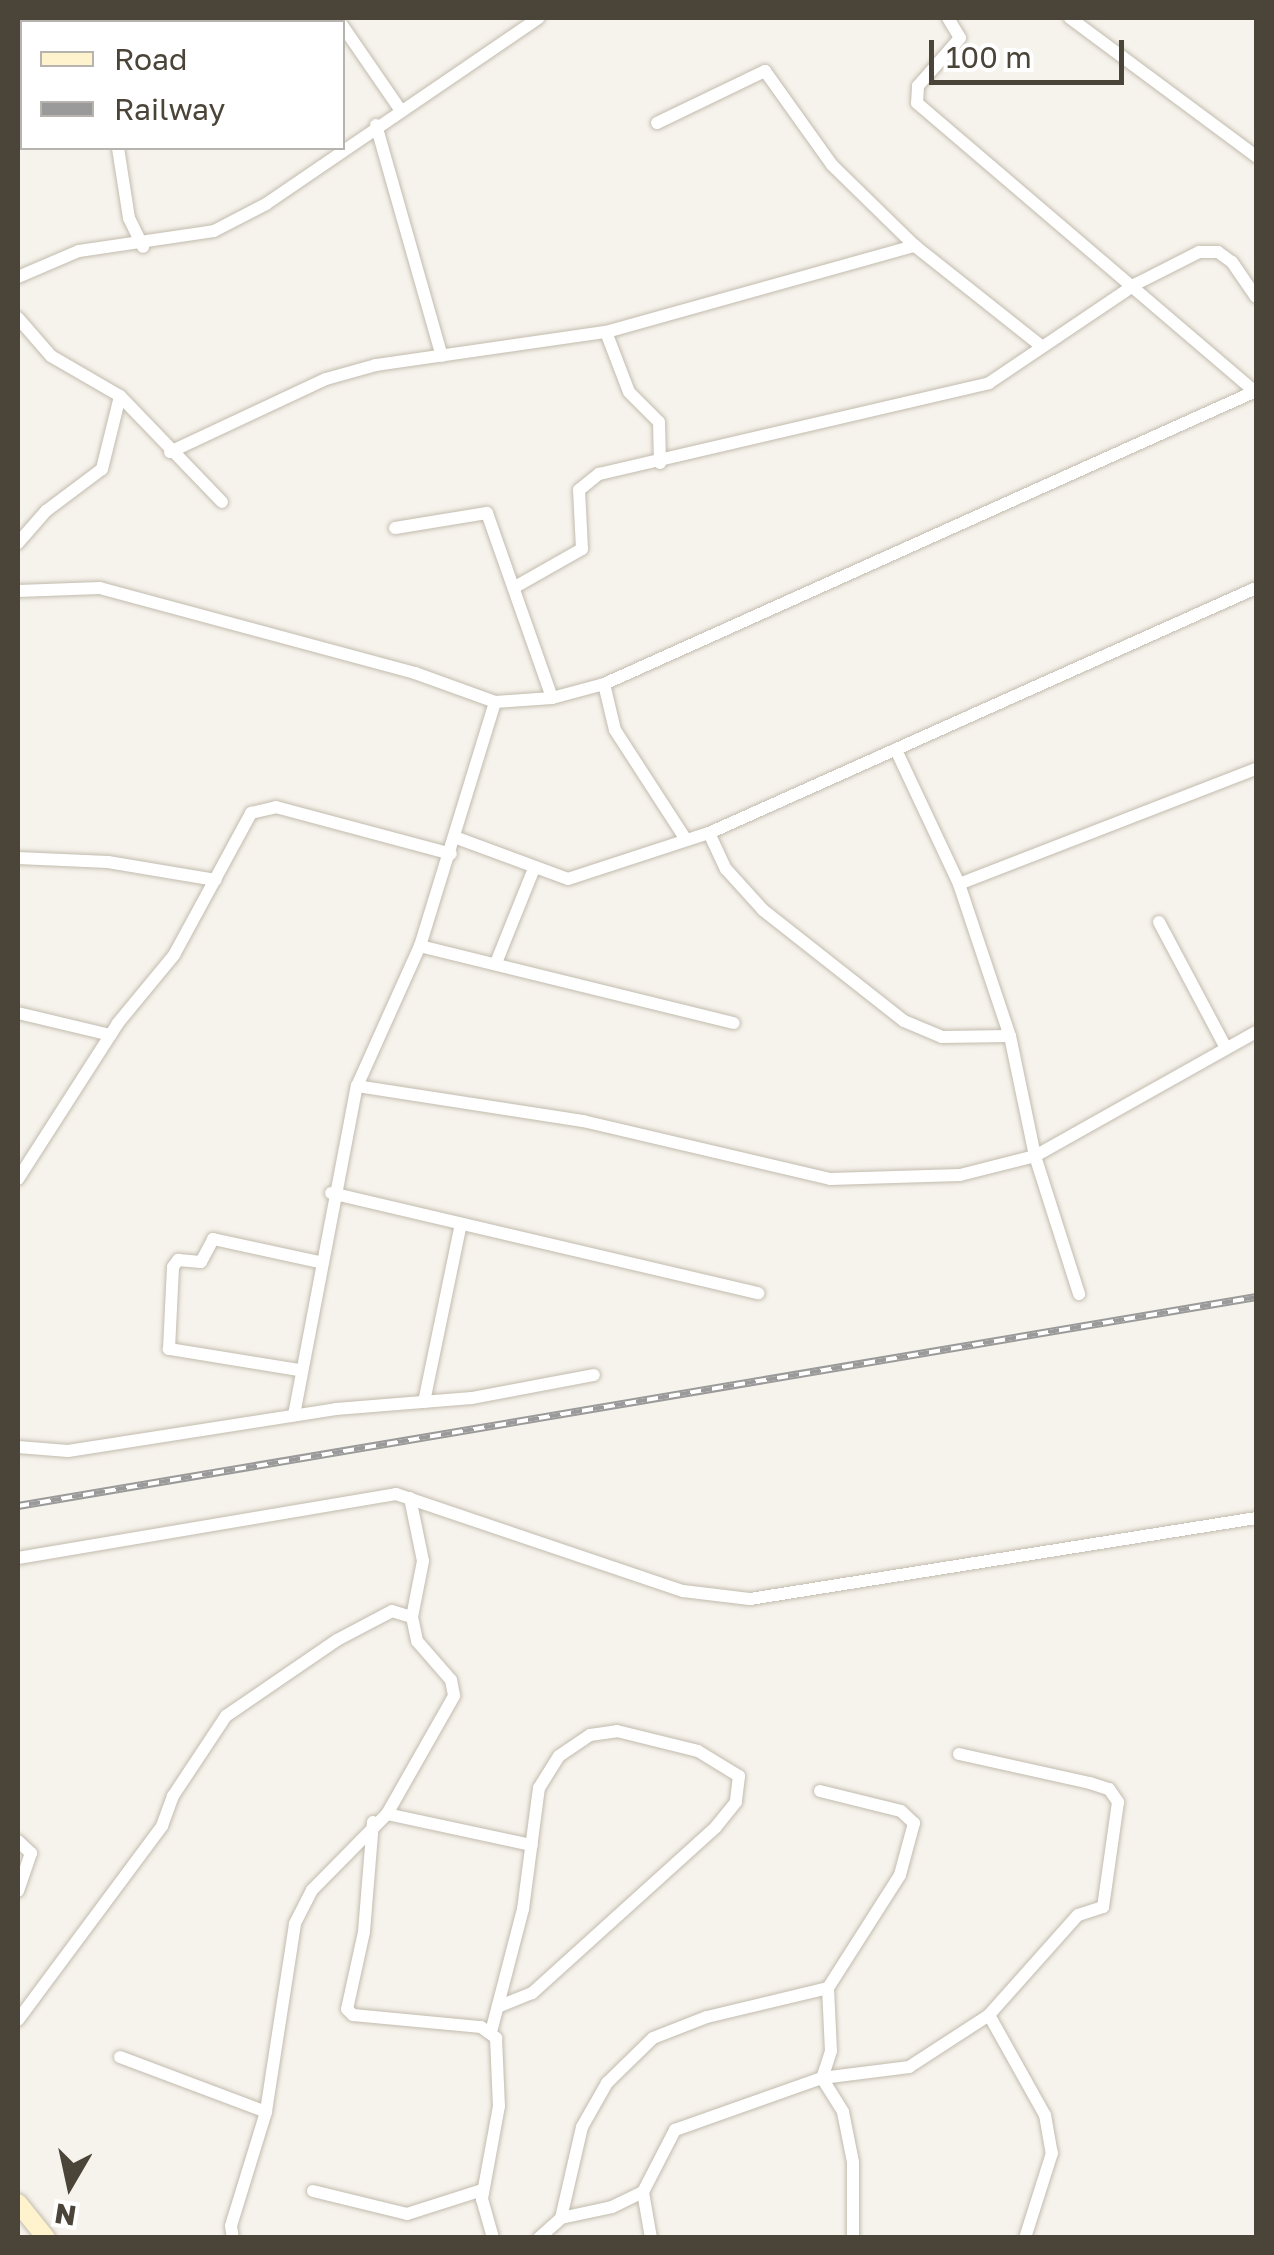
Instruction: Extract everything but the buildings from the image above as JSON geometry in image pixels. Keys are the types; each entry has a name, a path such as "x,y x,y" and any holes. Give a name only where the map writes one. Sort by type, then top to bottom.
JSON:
{"street":[{"path":"345,147 539,18"},
{"path":"18,592 100,588 495,702 552,698 604,684 1256,392 1136,284 917,103 918,86 960,38 948,18"},
{"path":"1070,18 1256,156"},
{"path":"345,29 400,111"},
{"path":"657,122 702,106 765,71 832,165 915,246 1041,346"},
{"path":"376,125 442,356"},
{"path":"118,150 128,218 143,247"},
{"path":"18,277 80,251 143,247 214,231 266,204 341,150"},
{"path":"170,452 326,379 442,356 606,332 915,246"},
{"path":"515,587 582,549 579,490 585,480 989,383 1136,284 1199,252 1218,252 1256,297"},
{"path":"18,318 51,356 120,396 222,502"},
{"path":"606,332 628,392 659,422 660,464"},
{"path":"18,543 46,511 102,470 120,396"},
{"path":"395,528 487,513 552,698"},
{"path":"457,838 533,871 568,879 709,833 1256,588"},
{"path":"604,684 615,730 632,764 685,838"},
{"path":"294,1416 332,1193 357,1086 420,946 457,838 495,702"},
{"path":"896,750 959,884 1010,1036 1035,1156 1079,1294"},
{"path":"959,884 1256,769"},
{"path":"18,1179 110,1035 174,955 260,806 451,854"},
{"path":"709,833 726,869 764,910 904,1021 942,1037 1010,1036"},
{"path":"18,858 60,857 216,880"},
{"path":"496,963 533,871"},
{"path":"1159,922 1225,1046"},
{"path":"420,946 734,1023"},
{"path":"18,1013 110,1035"},
{"path":"357,1086 584,1120 830,1179 960,1175 1035,1156 1256,1032"},
{"path":"332,1193 758,1294"},
{"path":"424,1402 461,1224"},
{"path":"299,1370 169,1349 173,1266 178,1260 200,1262 214,1238 319,1262"},
{"path":"18,1447 68,1450 594,1375"},
{"path":"18,1558 396,1494 549,1550 725,1600 1256,1518"},
{"path":"234,2238 230,2226 266,2112 295,1924 312,1890 373,1822 387,1814 454,1696 451,1680 417,1640 412,1617 423,1562 410,1498"},
{"path":"18,2020 162,1826 173,1796 226,1716 337,1640 392,1611 412,1617"},
{"path":"493,2238 482,2190 500,2106 499,2047 491,2032 546,1772 590,1735 617,1731 673,1743 739,1776 736,1802 716,1827 532,1992 498,2007"},
{"path":"538,2238 560,2218 612,2207 643,2192 675,2130 822,2078 910,2067 989,2014 1078,1915 1103,1906 1118,1802 1110,1789 959,1754"},
{"path":"820,1791 901,1811 914,1823 900,1874 828,1988 832,2051 822,2078"},
{"path":"387,1814 532,1845"},
{"path":"373,1822 364,1932 347,2008 353,2015 491,2032"},
{"path":"18,1841 31,1853 18,1891"},
{"path":"560,2218 582,2126 607,2083 653,2038 707,2017 828,1988"},
{"path":"989,2014 1045,2114 1052,2153 1025,2238"},
{"path":"120,2057 266,2112"},
{"path":"822,2078 842,2112 854,2162 853,2238"},
{"path":"313,2191 407,2214 482,2190"},
{"path":"643,2192 651,2238"},
{"path":"18,2204 46,2238"}],"railway":[{"path":"18,1506 1256,1297"}]}
